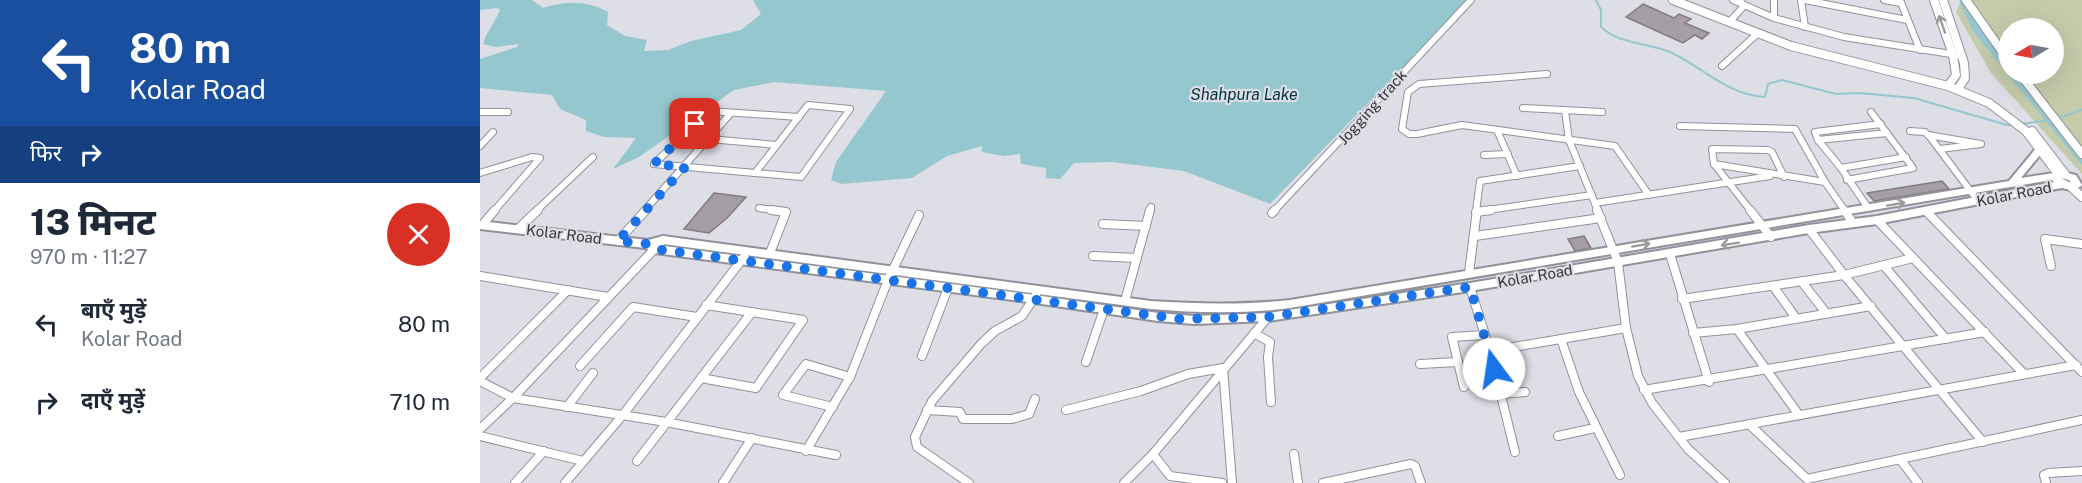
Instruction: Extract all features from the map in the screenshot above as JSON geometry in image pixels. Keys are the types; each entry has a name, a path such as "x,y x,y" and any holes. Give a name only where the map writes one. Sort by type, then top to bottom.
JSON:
{"main road":[{"path":"2012,183 2040,145"},
{"name":"Kolar Road","path":"652,247 663,240 745,256 770,254 890,275 948,288 1189,308 1269,307 1761,225 1846,213 2012,183 2069,180"},
{"name":"Kolar Road","path":"481,225 519,228 652,247 745,256 1036,294 1104,309 1180,319 1268,317 1470,287 1809,229 1927,212 2069,180"},
{"path":"1868,208 1877,220"},
{"path":"1425,281 1430,293"}],"street":[{"name":"Jogging track","path":"1272,213 1471,0"},
{"path":"1673,0 1758,34 1818,54 1949,84"},
{"path":"1685,0 1771,34 1828,52 1889,65 1959,87 2012,117 2040,145 2082,197"},
{"path":"1733,0 1741,1 1774,18 1805,27 1873,43 1963,56"},
{"path":"1774,0 1774,18"},
{"path":"1805,27 1803,0 1907,20"},
{"path":"1884,0 1900,2 1920,50"},
{"path":"1934,0 1953,54 1956,75 1949,84"},
{"path":"1943,0 1963,56 1965,78 1959,87"},
{"path":"1966,0 1998,47"},
{"path":"1732,19 1743,7 1741,1"},
{"path":"1722,66 1758,34"},
{"path":"1547,74 1419,84 1408,92 1402,129 1408,134 1462,125 1615,146 1649,195"},
{"path":"2027,84 2082,154"},
{"path":"755,173 810,105 850,109 802,176 755,173 654,164 709,111 799,117"},
{"path":"1523,108 1602,112"},
{"path":"1565,111 1569,140 1618,262 1626,328 1638,376 1644,390 1688,449 1725,483"},
{"path":"480,112 508,112"},
{"path":"1847,180 1912,169 1906,157 1871,112"},
{"path":"618,241 731,113"},
{"path":"1868,208 1815,134 1817,131 1881,124"},
{"path":"1680,126 1795,129 1825,182 1853,223"},
{"path":"1497,130 1517,176"},
{"path":"1910,131 1924,132 1928,135 1978,201"},
{"path":"482,143 493,132"},
{"path":"1818,140 1887,133"},
{"path":"1928,135 1981,144 1940,149"},
{"path":"709,139 777,144"},
{"path":"1771,237 1714,164 1712,149 1768,150 1772,152 1784,177"},
{"path":"1484,155 1508,154"},
{"path":"480,173 532,157 540,158 481,225"},
{"path":"519,228 593,157"},
{"path":"1841,168 1906,157"},
{"path":"1714,164 1825,182"},
{"path":"1469,273 1480,181 1580,166"},
{"path":"1595,203 1774,175"},
{"path":"1476,212 1592,195"},
{"path":"1125,301 1151,207"},
{"path":"759,208 786,212 770,254"},
{"path":"1927,212 2082,372"},
{"path":"806,451 850,377 890,275 919,215"},
{"path":"1475,236 1601,218"},
{"path":"1877,220 2024,374"},
{"path":"1103,224 1146,226"},
{"path":"1809,229 1844,275 1983,442"},
{"path":"2050,266 2045,239 2082,244"},
{"path":"480,429 513,398 652,247"},
{"path":"1670,254 1709,382"},
{"path":"565,483 622,416 745,256"},
{"path":"1093,256 1137,258"},
{"path":"1682,299 1844,275 1885,267 1913,258"},
{"path":"1885,267 1946,339"},
{"path":"480,276 608,297"},
{"path":"1802,282 1826,313"},
{"path":"1773,286 1796,318"},
{"path":"1470,287 1490,351 1515,452"},
{"path":"922,356 948,288"},
{"path":"568,290 480,380 513,398 666,422 836,455"},
{"path":"969,483 917,447 915,437 932,401 981,344 995,331 1022,316 1036,294"},
{"path":"700,378 756,388 803,320 706,305"},
{"path":"1693,333 1737,329 1870,306"},
{"path":"580,366 633,307 697,317"},
{"path":"1086,362 1104,309"},
{"path":"637,461 752,312"},
{"path":"1124,483 1153,454 1268,317"},
{"path":"1490,351 1626,328"},
{"path":"1737,329 1799,415"},
{"path":"1644,390 1709,382 1766,369 1985,332"},
{"path":"1254,333 1270,342 1268,357 1271,402"},
{"path":"1464,387 1452,337 1485,335"},
{"path":"1561,339 1569,369 1595,428 1620,475"},
{"path":"1420,364 1458,362"},
{"path":"833,407 783,395 806,364 850,377"},
{"path":"1679,437 2076,365"},
{"path":"1066,410 1141,391 1188,374 1223,368"},
{"path":"1223,368 1232,483"},
{"path":"567,407 593,373"},
{"path":"1500,393 1525,392"},
{"path":"927,410 960,412 963,419 1012,419 1029,414 1035,399"},
{"path":"1749,424 1807,479 2082,420"},
{"path":"1558,436 1595,428"},
{"path":"480,436 584,460"},
{"path":"724,483 753,438"},
{"path":"515,483 544,451"},
{"path":"1153,454 1170,476 1222,483"},
{"path":"1294,454 1298,483"},
{"path":"1900,459 1918,483"},
{"path":"1323,483 1411,464 1415,466 1421,483"},
{"path":"2046,483 2044,475 2048,473 2082,471"}],"green space":[{"path":"1961,0 2082,0 2082,174 2001,84 2064,84 2064,18 1998,18 1998,81 1991,73 1956,12"}],"water":[{"name":"Shahpura Lake","path":"480,0 532,0 543,8 568,3 592,5 608,12 607,25 625,36 647,40 644,51 668,50 691,41 741,30 761,14 753,0 1468,0 1270,204 1184,171 1112,162 1074,163 1060,179 1046,178 1046,168 1021,164 1020,154 1004,156 982,152 982,146 947,156 912,178 841,184 831,180 836,162 886,91 774,82 734,90 639,157 613,169 636,138 604,137 586,131 586,120 560,109 552,95 480,88 480,59 517,47 519,44 495,47 483,44 500,10 497,8 480,10"}],"building":[{"path":"1643,4 1674,18 1679,14 1691,19 1685,23 1709,33 1702,39 1695,35 1683,43 1626,17"},
{"path":"1942,181 1949,189 1874,201 1867,193"},
{"path":"714,193 746,197 727,218 709,233 684,229"},
{"path":"1584,236 1591,248 1575,251 1568,239"}],"waterway":[{"path":"1596,0 1601,10 1601,27 1609,33 1625,40 1670,52 1727,86 1751,95 1765,97 1768,84 1782,80 1836,94 1859,93 1914,98 2007,125 2015,125"},
{"path":"1963,0 1975,28 1998,57"},
{"path":"2020,84 2082,160"},
{"path":"2059,118 2082,110"},
{"path":"2020,124 2053,120"}],"route":[{"path":"695,124 654,163 685,167 618,241 648,244 655,249 1194,320 1268,317 1470,287 1494,369"}]}
